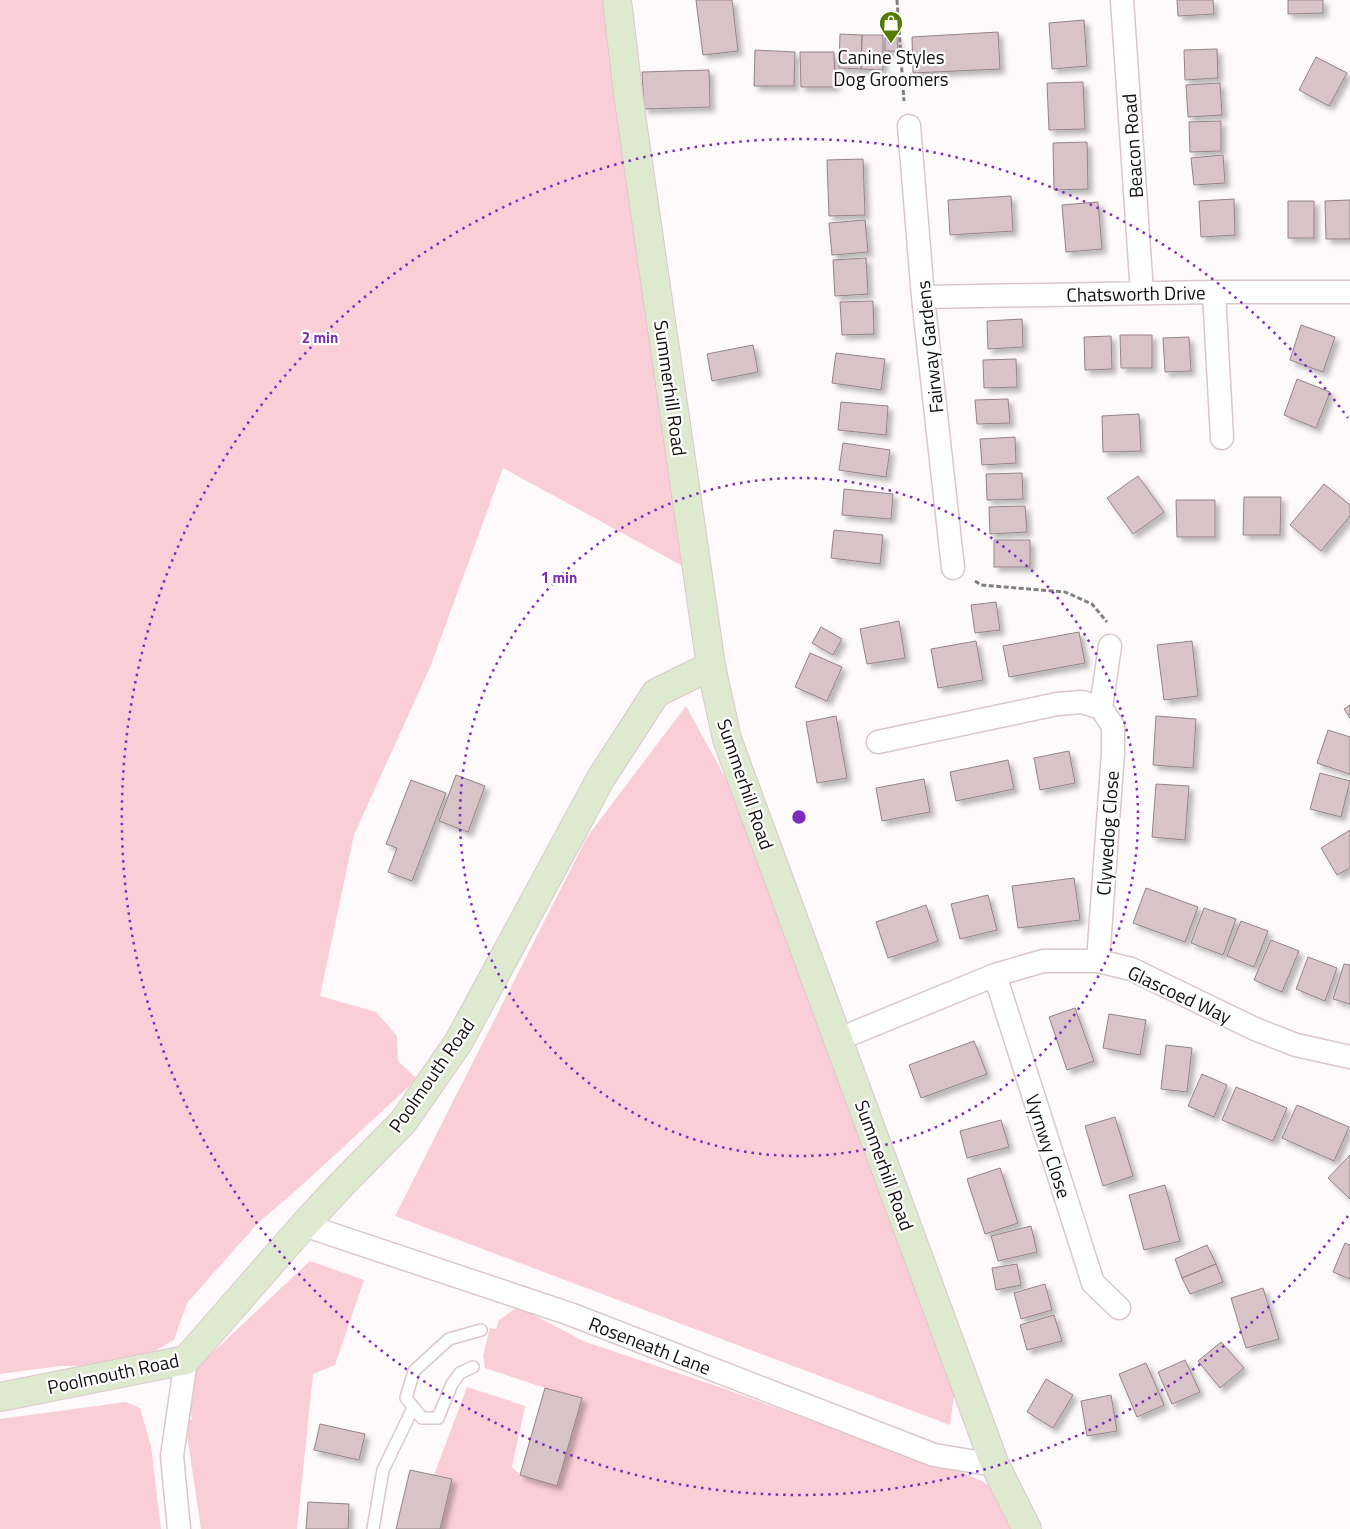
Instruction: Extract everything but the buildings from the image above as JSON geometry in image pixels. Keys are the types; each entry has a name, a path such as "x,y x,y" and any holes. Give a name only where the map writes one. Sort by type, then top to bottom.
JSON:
{"street":[{"name":"Summerhill Road","path":"617,0 630,111 711,666 727,738 995,1465 1026,1529"},
{"name":"Beacon Road","path":"1122,0 1142,293"},
{"name":"Fairway Gardens","path":"909,126 923,296 953,568"},
{"path":"1214,292 1222,438"},
{"name":"Chatsworth Drive","path":"923,296 1350,292"},
{"path":"878,742 1057,704 1082,702 1101,708 1110,646"},
{"name":"Poolmouth Road","path":"0,1397 186,1360 304,1225 403,1122 458,1043 601,778 656,693 711,666"},
{"name":"Clywedog Close","path":"1098,961 1113,752 1113,726 1101,708"},
{"name":"Glascoed Way","path":"838,1038 995,975 1043,961 1098,961 1131,969 1255,1029 1296,1045 1350,1057"},
{"name":"Vyrnwy Close","path":"995,975 1093,1283 1119,1308"},
{"name":"Roseneath Lane","path":"304,1225 570,1314 934,1455 995,1465"},
{"path":"179,1529 172,1456 186,1360"}],"lane":[{"path":"473,1367 460,1373 452,1384 438,1418 422,1418 406,1398 414,1371 449,1339 481,1330"},
{"path":"373,1529 383,1470 413,1408"}],"path":[{"path":"898,0 904,106 909,126"},
{"path":"953,568 981,585 1065,592 1092,604 1113,632 1110,646"}],"shaded area":[{"path":"0,0 606,0 617,121 655,366 690,570 503,468 431,665 354,835 320,996 376,1012 397,1036 398,1061 417,1079 258,1223 187,1303 174,1340 144,1357 110,1366 60,1366 0,1374"},
{"path":"686,706 726,779 956,1380 950,1425 395,1216 587,837"},
{"path":"310,1261 364,1280 335,1365 313,1374 297,1529 201,1529 185,1421 192,1419 187,1396 179,1384"},
{"path":"516,1308 532,1314 583,1341 971,1476 994,1488 1001,1494 1016,1529 440,1529 452,1480 434,1475 467,1387 525,1406 512,1467 520,1475 557,1485 582,1399 485,1368 483,1355 490,1328 496,1329 499,1320"},
{"path":"126,1402 140,1408 151,1446 161,1529 0,1529 0,1419"}],"place":[{"name":"Canine Styles Dog Groomers","path":"891,44"}]}
